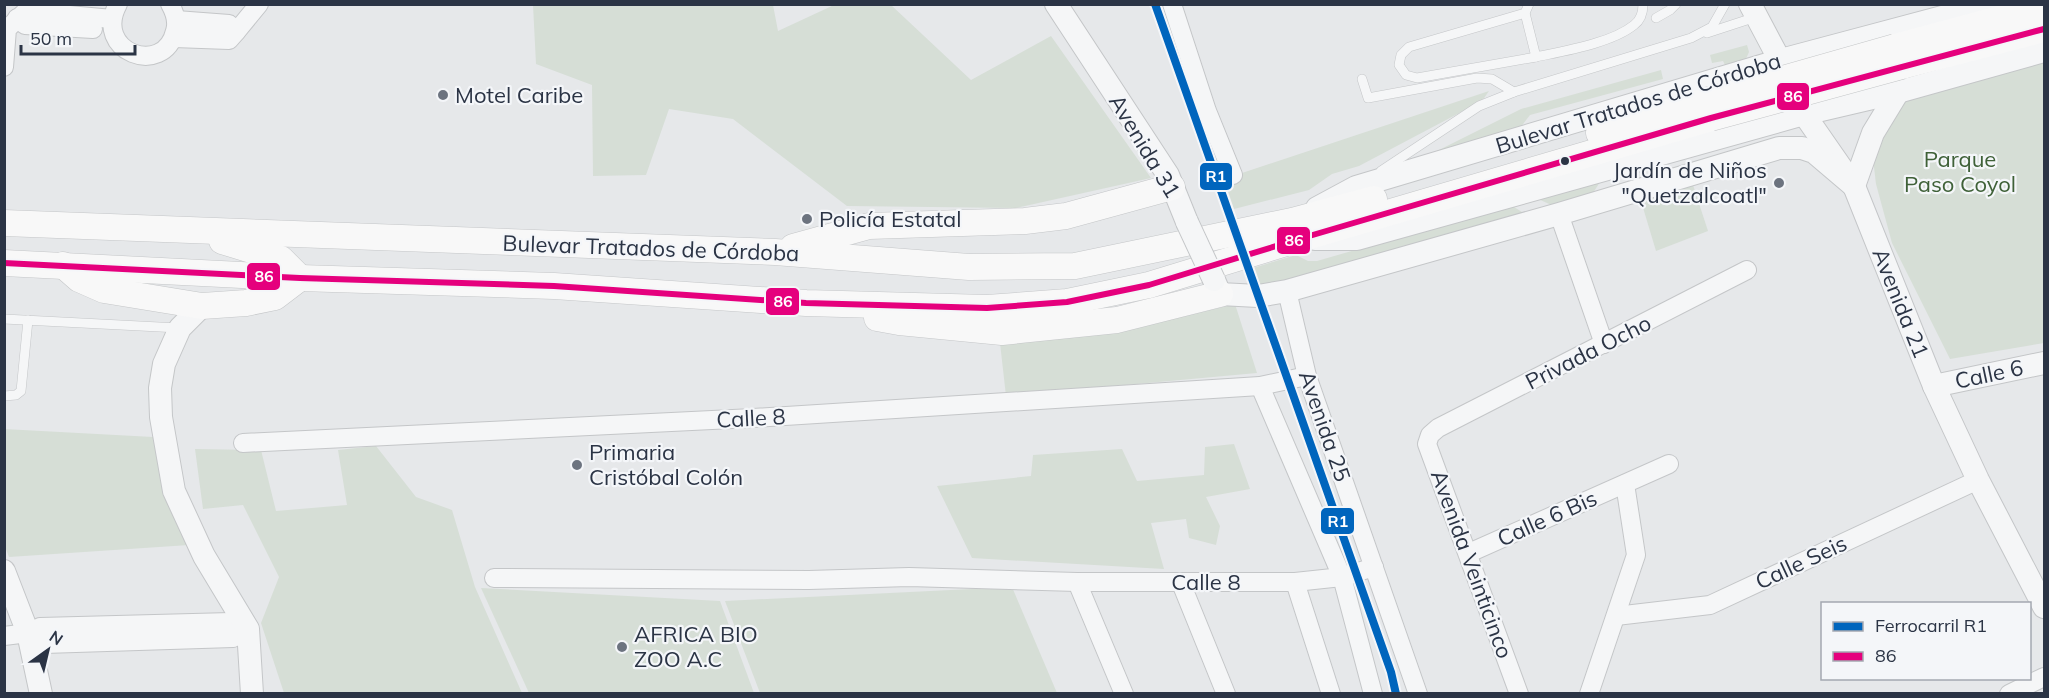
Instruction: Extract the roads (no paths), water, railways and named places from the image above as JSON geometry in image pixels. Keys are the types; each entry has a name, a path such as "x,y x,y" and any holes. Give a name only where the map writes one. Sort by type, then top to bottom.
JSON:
{"main road":[{"name":"Bulevar Tratados de Córdoba","path":"4,263 300,278 554,286 806,303 987,308 1067,302 1149,285 1296,230 1899,56 2044,7"},
{"name":"Bulevar Tratados de Córdoba","path":"1899,56 2044,29"},
{"path":"775,252 869,226 1025,221 1066,216 1172,188"},
{"name":"Bulevar Tratados de Córdoba","path":"4,223 775,252 969,267 1075,266 1296,230"},
{"path":"63,265 79,279 104,290 202,306 246,303 275,297 300,278 281,259 184,230"},
{"path":"806,303 899,322 1002,332 1116,320 1217,287"}],"street":[{"path":"236,32 238,4"},
{"path":"236,32 259,4"},
{"name":"Avenida 31","path":"1056,4 1168,175 1217,287"},
{"path":"1172,4 1207,111 1233,175"},
{"name":"Bulevar Tratados de Córdoba","path":"1296,230 1356,187 1781,60 1991,4"},
{"path":"4,68 7,29 26,11 50,15 114,18 119,44 136,55 148,56 167,47 173,21 229,24 236,32"},
{"name":"Avenida 21","path":"1753,11 1815,112 1854,186 1934,386 1978,480 2044,607"},
{"name":"Bulevar Tratados de Córdoba","path":"1296,230 1357,239 2044,51"},
{"path":"1217,287 1258,296 1287,291 1559,214 1779,148 1802,148 1814,152 1854,186 1873,133 1898,92"},
{"path":"1607,200 1617,168"},
{"path":"1516,195 1559,214 1604,344"},
{"name":"Privada Ocho","path":"1430,435 1438,428 1747,270"},
{"name":"Avenida 25","path":"1287,291 1307,376 1418,693"},
{"path":"202,306 180,328 164,364 160,388 161,417 174,491 204,556 248,629 252,693"},
{"name":"Calle 6","path":"1934,386 2044,363"},
{"name":"Calle 8","path":"243,443 753,418 1260,386 1307,376"},
{"path":"1260,386 1342,577 1373,693"},
{"name":"Avenida Veinticinco","path":"1430,435 1427,444 1520,693"},
{"name":"Calle 6 Bis","path":"1469,553 1669,464"},
{"name":"Calle Seis","path":"1616,616 1710,604 1978,480"},
{"path":"1589,693 1636,555 1625,484"},
{"name":"Calle 8","path":"494,578 809,580 909,577 1077,582 1295,582 1342,577 1374,567"},
{"path":"4,571 28,633 41,693"},
{"path":"1077,582 1124,693"},
{"path":"1295,582 1331,693"},
{"path":"1181,583 1226,693"},
{"path":"4,636 28,633 40,627 231,622 248,629"},
{"path":"2009,693 2044,677"}],"lane":[{"path":"1536,57 1527,9 1409,48 1401,55 1399,65 1406,75 1417,78 1536,57 1574,49 1611,38 1635,25 1643,15 1643,4"},
{"path":"1656,18 1676,4"},
{"path":"1691,38 1712,27 1725,4"},
{"path":"1356,187 1479,106 1514,92 1691,38 1753,11"},
{"path":"1362,79 1368,98 1477,78 1492,79 1514,92"},
{"path":"4,319 180,328"},
{"path":"4,396 16,395 21,391 28,320"}],"rail line":[{"name":"R1","path":"1155,4 1391,672 1396,694"}],"place":[{"name":"Motel Caribe","path":"443,95"},
{"name":"Jardín de Niños \"Quetzalcoatl\"","path":"1779,183"},
{"name":"Policía Estatal","path":"807,219"},
{"name":"Primaria Cristóbal Colón","path":"577,465"},
{"name":"AFRICA BIO ZOO A.C","path":"622,647"}],"park label":[{"name":"Parque Paso Coyol","path":"1960,172"}]}
